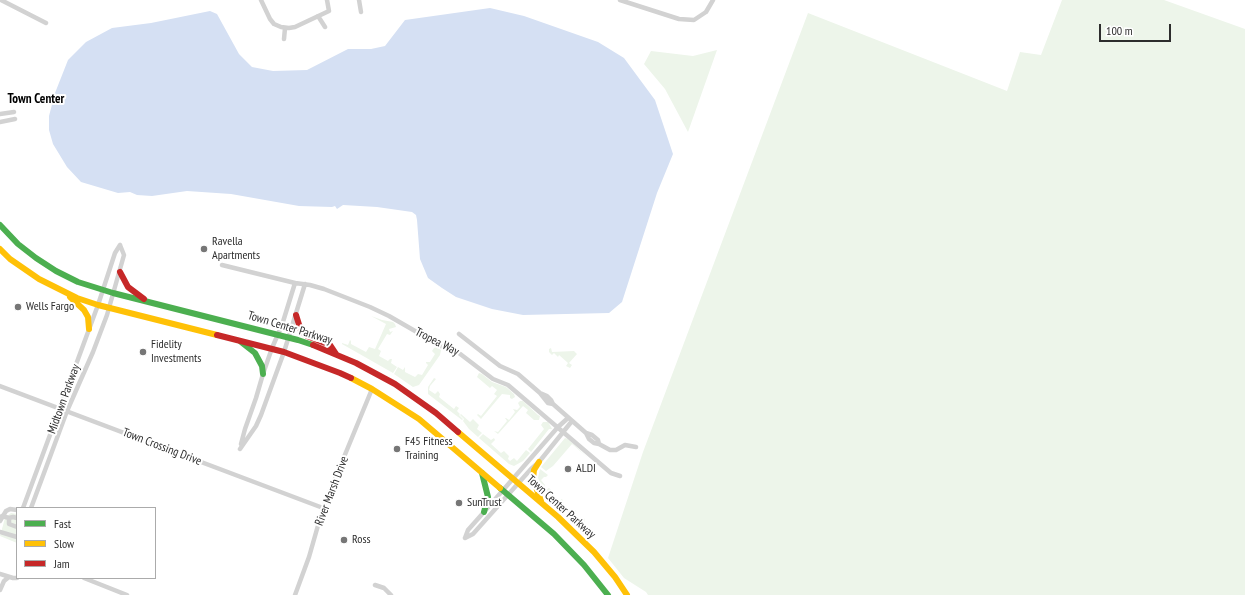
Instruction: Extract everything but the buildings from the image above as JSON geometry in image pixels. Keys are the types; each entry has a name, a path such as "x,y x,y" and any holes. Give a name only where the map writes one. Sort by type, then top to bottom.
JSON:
{"main road":[{"name":"Town Center Parkway","path":"0,225 18,244 46,265 72,279 113,293 288,337 336,354 395,384 436,413 558,517 594,552 615,577 627,595"},
{"name":"Town Center Parkway","path":"0,249 10,259 39,279 67,294 109,308 272,348 340,373 388,398 419,419 554,534 584,565 608,595"},
{"path":"120,272 128,287 147,301"},
{"path":"67,294 84,310 88,317 89,329"},
{"path":"296,315 301,331 307,336 330,345 336,354"},
{"path":"238,340 255,352 262,366 263,374"},
{"path":"539,462 534,470 534,479 537,491 543,504"},
{"path":"481,472 488,497 484,512"},
{"path":"600,585 604,595"}],"street":[{"path":"2,0 46,23"},
{"path":"261,0 274,24 285,28 295,27 329,11 327,0"},
{"path":"359,0 361,12"},
{"path":"620,0 678,19 694,20 706,12 713,0"},
{"path":"639,6 641,0"},
{"path":"318,16 325,27"},
{"path":"284,39 285,28"},
{"path":"0,114 14,112"},
{"path":"0,122 15,119"},
{"name":"Midtown Parkway","path":"23,507 98,305 115,253 120,245 124,256 109,308 93,352 67,410 31,507"},
{"name":"Tropea Way","path":"222,265 324,289 370,307 441,346 455,350 493,379 508,385 611,473 620,476"},
{"path":"295,283 282,325 263,374 240,449 256,426 261,415 284,352 305,284"},
{"path":"459,334 500,366 518,374 540,393 547,396 553,404 586,433 596,438 600,444 614,451 625,445 636,447"},
{"name":"Town Crossing Drive","path":"0,386 67,410 323,508"},
{"name":"River Marsh Drive","path":"295,595 309,557 323,508 372,389"},
{"path":"570,419 558,427 516,481 508,495 473,534 465,538 468,530 502,491 516,481 539,462 564,432 570,419"},
{"path":"0,532 16,537 16,526 9,524 13,518 15,510 6,511 1,518"},
{"path":"1,518 13,518"},
{"path":"0,574 16,578"},
{"path":"0,590 4,581 9,577"},
{"path":"87,579 127,595"},
{"path":"375,585 384,588 392,595"}],"shaded area":[{"path":"1062,0 1164,0 1245,29 1245,595 648,595 646,592 624,578 608,558 643,452 808,13 1007,91 1020,52 1041,55"},
{"path":"717,50 688,132 665,89 644,64 651,51 693,56"},
{"path":"371,316 393,322 395,324 396,327 389,329 390,332 393,331 390,335 387,334 378,349 381,351 379,356 388,361 392,359 391,363 397,367 393,373 342,344 348,345 350,340 351,344 366,352 369,347 375,349 386,324"},
{"path":"436,347 441,350 440,355 419,385 413,387 394,374 398,367 403,370 405,367 405,372 415,377 418,374 422,375 428,365 426,362 430,362 435,354 432,351"},
{"path":"551,348 552,352 574,351 577,354 569,363 572,365 570,368 566,366 568,363 559,355 558,357 554,353 552,355 549,352 549,349"},
{"path":"479,373 492,382 506,387 514,394 515,397 512,399 510,398 510,395 502,394 481,419 477,415 478,414 481,416 497,396 494,394 497,390 492,386 490,388 477,377"},
{"path":"434,378 436,379 430,386 429,390 435,394 438,391 440,394 439,397 454,409 456,406 459,408 457,411 463,419 462,420 428,394 428,387"},
{"path":"523,401 540,416 539,420 534,420 526,413 528,410 523,406 498,434 494,431 498,432 507,421 505,418 509,420 515,412 513,409 517,410 520,407 518,403"},
{"path":"461,414 470,422 473,419 479,425 477,429 482,433 478,437 463,421 464,419 460,415"},
{"path":"543,422 548,422 552,429 549,429 531,452 528,449 544,429 541,425"},
{"path":"483,434 491,440 494,438 495,440 491,444 501,453 504,451 509,456 508,459 510,461 514,458 517,461 526,450 530,453 523,461 514,466 509,464 479,438"},
{"path":"565,438 568,439 588,458 572,444 553,466 546,471 541,467"},
{"path":"540,469 548,475 541,480 545,485 544,488 546,490 549,488 551,490 549,492 559,501 562,499 563,501 561,503 572,512 575,510 576,511 574,514 581,520 583,518 585,519 583,527 543,489 538,478"},
{"path":"11,513 16,514 16,543 0,536 5,518"}],"water":[{"path":"490,8 524,16 598,42 624,58 655,100 673,154 657,193 622,302 609,313 523,315 492,309 456,297 428,278 420,259 417,220 416,215 412,212 377,207 343,205 337,209 335,206 299,206 231,194 187,191 152,196 137,195 130,192 118,193 81,182 67,167 53,144 49,130 49,116 55,93 68,60 86,42 112,28 151,23 210,11 217,14 239,54 252,67 273,71 307,70 348,49 371,49 385,46 405,20"}],"traffic: fast":[{"path":"0,225 18,244 36,258 56,271 78,282 113,293 313,345"},
{"path":"241,342 255,353 262,366 263,374"},
{"path":"482,473 488,497 484,512"},
{"path":"500,488 554,534 584,565 608,595"}],"traffic: slow":[{"path":"0,249 10,259 39,279 77,298 98,305 217,335"},
{"path":"70,297 84,310 88,317 89,329"},
{"path":"351,378 372,389 419,419 500,488"},
{"path":"458,432 558,517 594,552 615,577 627,595"},
{"path":"539,462 534,470 533,479 541,501"}],"traffic: jam":[{"path":"120,272 128,287 144,299"},
{"path":"296,315 301,331 307,336 330,345 336,354"},
{"path":"217,335 284,352 351,378"},
{"path":"313,345 356,363 395,384 436,413 458,432"}],"place":[{"name":"Ravella Apartments","path":"204,249"},
{"name":"Wells Fargo","path":"18,307"},
{"name":"Fidelity Investments","path":"143,352"},
{"name":"F45 Fitness Training","path":"397,449"},
{"name":"ALDI","path":"568,469"},
{"name":"SunTrust","path":"459,503"},
{"name":"Ross","path":"344,540"}],"district":[{"name":"Town Center","path":"36,99"}]}
